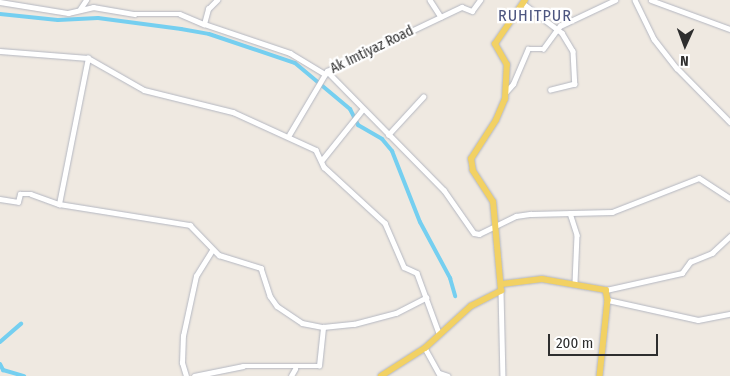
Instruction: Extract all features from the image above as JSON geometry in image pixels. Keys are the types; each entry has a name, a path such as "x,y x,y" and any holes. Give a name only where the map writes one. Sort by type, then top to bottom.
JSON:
{"main road":[{"path":"381,376 425,348 471,306 501,291 502,284 493,202 473,171 471,159 496,120 506,92 507,65 496,44 524,2"},
{"path":"502,284 528,279 575,283 606,290 608,300 600,376"}],"street":[{"path":"79,10 86,0"},
{"path":"204,24 208,9 217,0"},
{"path":"430,0 441,17"},
{"name":"Ak Imtiyaz Road","path":"289,135 325,73 462,7 471,12 480,0"},
{"path":"506,92 513,84 528,49 543,49 556,29 615,0"},
{"path":"634,0 654,39 672,61 730,122"},
{"path":"651,0 730,29"},
{"path":"0,2 61,13 93,6 134,14 180,14 290,53 343,85 362,110 444,190 474,233 496,226 516,216 612,212 699,178 730,198"},
{"path":"524,2 556,29 573,52 575,84 551,90"},
{"path":"0,51 88,58 144,90 212,105 289,135 316,150 324,167 385,223 404,267 417,274 439,334"},
{"path":"59,204 88,58"},
{"path":"388,135 423,97"},
{"path":"322,160 352,120 362,110"},
{"path":"0,200 18,202 20,194 31,194 59,204 181,222 197,230 212,250 237,263 261,268 270,296 278,306 302,323 324,327 354,324 396,313 426,298"},
{"path":"570,213 577,240 575,283"},
{"path":"606,290 682,273 690,262 712,253 730,236"},
{"path":"186,376 182,363 183,336 196,276 212,250"},
{"path":"501,291 503,376"},
{"path":"608,300 698,320 730,314"},
{"path":"194,376 242,366 296,369 321,365 324,327"},
{"path":"425,348 439,373 448,376"},
{"path":"291,376 296,369"}],"waterway":[{"path":"0,14 58,20 98,18 181,29 209,34 295,63 350,109 358,125 382,139 392,151 420,222 450,278 455,296"},
{"path":"0,342 21,324"},
{"path":"0,364 3,370 24,376"}],"district":[{"name":"RUHITPUR","path":"535,16"}]}
